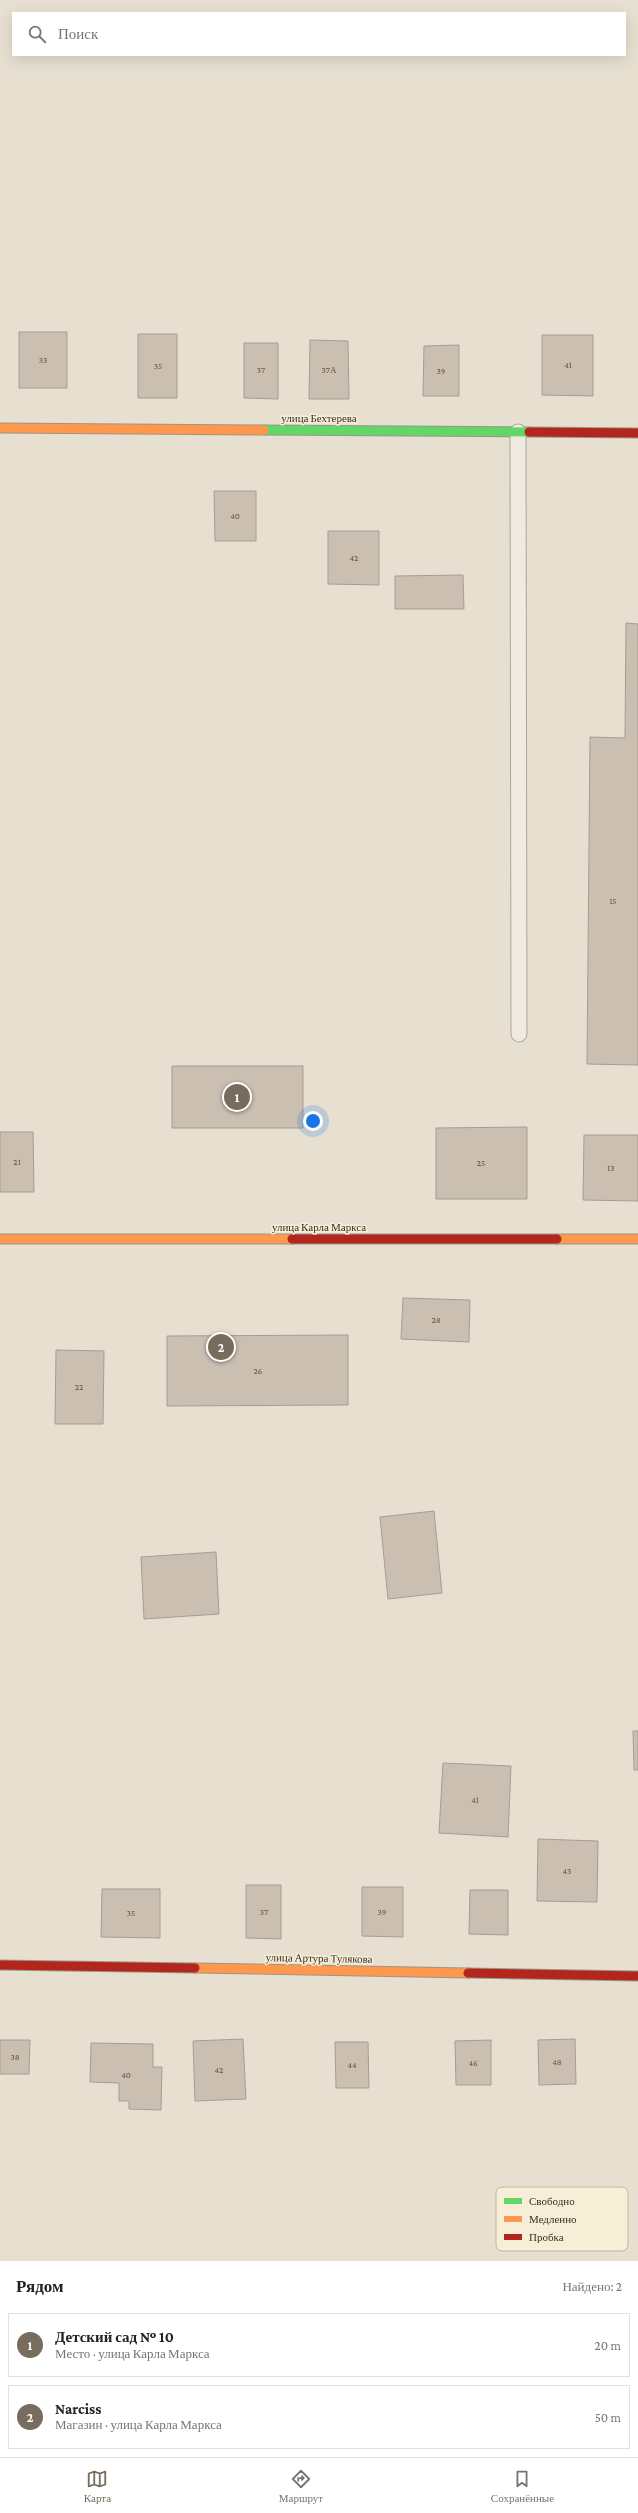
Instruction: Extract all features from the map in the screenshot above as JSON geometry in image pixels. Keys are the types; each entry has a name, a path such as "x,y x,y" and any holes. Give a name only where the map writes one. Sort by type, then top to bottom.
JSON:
{"street":[{"name":"улица Бехтерева","path":"0,428 638,433"},
{"name":"улица Карла Маркса","path":"0,1239 638,1239"},
{"name":"улица Артура Тулякова","path":"0,1964 638,1976"}],"lane":[{"path":"518,432 519,1034"}],"building":[{"path":"19,332 67,332 67,388 19,388"},
{"path":"138,334 177,334 177,398 138,398"},
{"path":"542,335 593,335 593,396 542,395"},
{"path":"310,340 348,341 349,399 309,399"},
{"path":"244,343 278,343 278,399 244,398"},
{"path":"459,345 459,396 423,396 424,346"},
{"path":"214,491 256,491 256,541 215,541"},
{"path":"328,531 379,531 379,585 328,584"},
{"path":"463,575 464,609 395,609 395,576"},
{"path":"626,623 638,624 638,1065 587,1064 590,737 625,738"},
{"path":"172,1066 303,1066 303,1128 172,1128"},
{"path":"527,1127 527,1199 436,1199 436,1128"},
{"path":"0,1132 33,1132 34,1192 0,1192"},
{"path":"584,1135 638,1135 638,1201 583,1200"},
{"path":"403,1298 470,1300 469,1342 401,1339"},
{"path":"348,1335 348,1405 167,1406 167,1336"},
{"path":"56,1350 104,1351 103,1424 55,1424"},
{"path":"434,1511 442,1593 388,1599 380,1517"},
{"path":"216,1552 219,1614 144,1619 141,1557"},
{"path":"633,1731 638,1731 638,1770 634,1770"},
{"path":"443,1763 511,1766 508,1837 439,1833"},
{"path":"538,1839 598,1841 597,1902 537,1901"},
{"path":"246,1885 281,1885 281,1939 246,1938"},
{"path":"362,1887 403,1887 403,1937 362,1936"},
{"path":"102,1889 160,1889 160,1938 101,1937"},
{"path":"470,1890 508,1890 508,1935 469,1934"},
{"path":"243,2039 246,2099 195,2101 193,2041"},
{"path":"575,2039 576,2084 539,2085 538,2040"},
{"path":"0,2040 30,2040 29,2074 0,2074"},
{"path":"491,2040 491,2085 456,2085 455,2041"},
{"path":"335,2042 368,2042 369,2088 336,2088"},
{"path":"91,2043 153,2044 153,2067 162,2067 161,2110 129,2109 129,2101 119,2101 119,2083 90,2082"}],"traffic: fast":[{"path":"264,430 529,432"}],"traffic: slow":[{"path":"0,428 264,430"},
{"path":"0,1239 292,1239"},
{"path":"557,1239 638,1239"},
{"path":"195,1968 468,1973"}],"traffic: jam":[{"path":"529,432 638,433"},
{"path":"292,1239 557,1239"},
{"path":"0,1965 195,1968"},
{"path":"468,1973 638,1976"}],"place":[{"name":"Детский сад № 10","path":"237,1097"},
{"name":"Narciss","path":"221,1347"}]}
